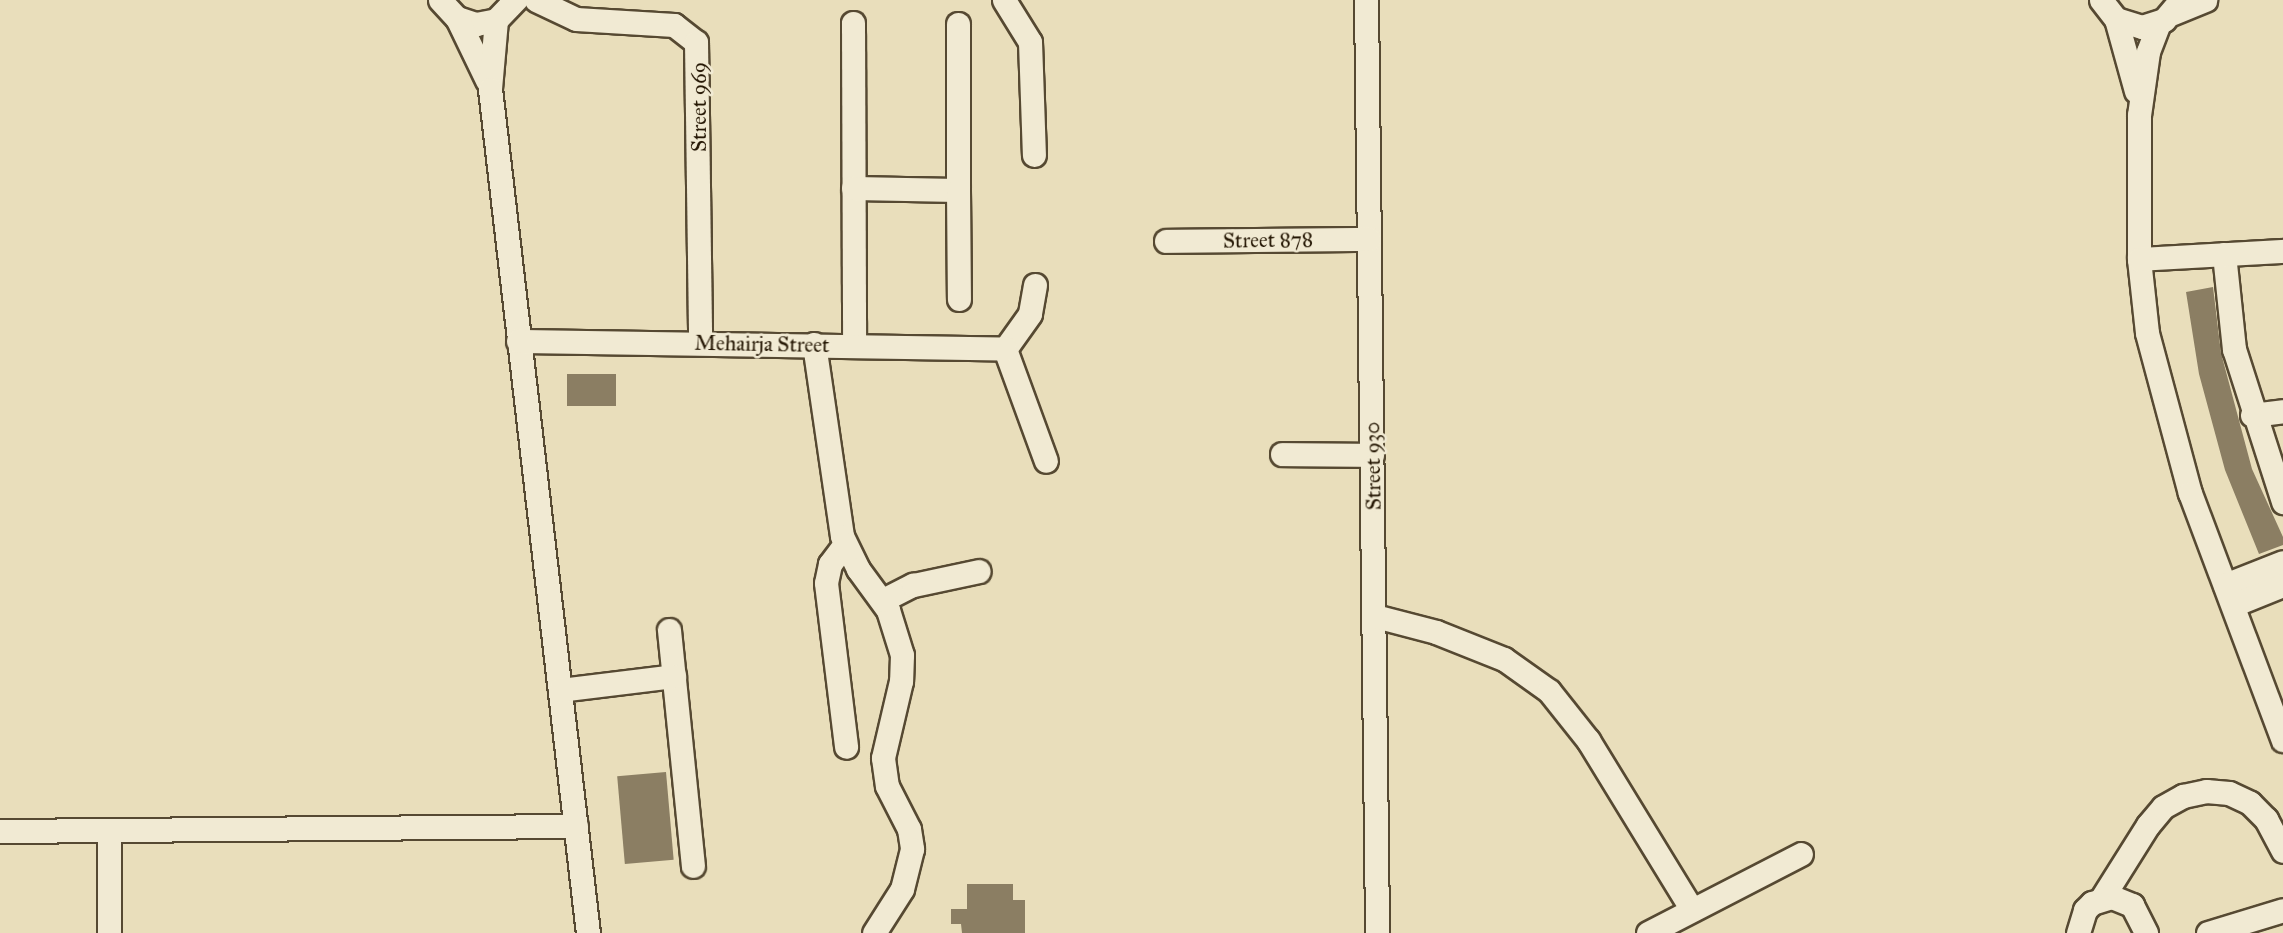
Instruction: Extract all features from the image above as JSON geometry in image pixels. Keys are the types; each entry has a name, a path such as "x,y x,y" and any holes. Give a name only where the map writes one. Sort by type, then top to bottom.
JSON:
{"street":[{"name":"Street 969","path":"537,0 576,19 674,24 696,42 700,343"},
{"path":"1004,0 1030,42 1034,155"},
{"name":"Street 930","path":"1366,0 1377,933"},
{"path":"2101,0 2116,19 2139,115"},
{"path":"2116,19 2133,26 2206,0"},
{"path":"444,5 476,24 513,7"},
{"path":"444,5 490,89"},
{"path":"513,7 490,89 589,933"},
{"path":"2171,12 2148,52 2139,115 2139,259 2147,333 2164,408 2283,740"},
{"path":"853,23 854,345"},
{"path":"958,24 959,299"},
{"path":"853,188 958,190"},
{"name":"Street 878","path":"1166,241 1369,239"},
{"path":"2139,259 2283,251"},
{"path":"2224,254 2234,349 2252,415 2283,502"},
{"path":"1035,285 1030,314 1005,349 1046,461"},
{"name":"Mehairja Street","path":"518,341 1005,349"},
{"path":"814,344 837,517 845,544 883,600 897,632 902,668 884,743 884,772 909,828 912,849 902,889 874,933"},
{"path":"2252,415 2283,411"},
{"path":"1282,454 1373,455"},
{"path":"845,544 830,564 826,583 846,747"},
{"path":"2229,595 2283,562"},
{"path":"883,600 912,585 979,571"},
{"path":"2229,595 2283,586"},
{"path":"1375,616 1436,632 1504,659 1549,691 1588,740 1692,910"},
{"path":"669,630 693,866"},
{"path":"560,690 674,676"},
{"path":"2078,933 2085,910 2102,898 2148,825 2163,807 2183,796 2217,792 2250,803 2266,819 2283,851"},
{"path":"0,831 576,826"},
{"path":"109,830 109,933"},
{"path":"1648,933 1801,854"},
{"path":"2102,898 2122,899 2132,905 2146,933"},
{"path":"2208,933 2283,910"}],"building":[{"path":"2213,287 2221,353 2252,469 2283,537 2283,545 2259,554 2225,470 2199,374 2186,292"},
{"path":"567,374 616,374 616,406 567,406"},
{"path":"666,772 674,860 625,864 617,776"},
{"path":"967,884 1013,884 1013,900 1025,900 1025,933 962,933 961,924 951,924 951,909 967,909"}]}
